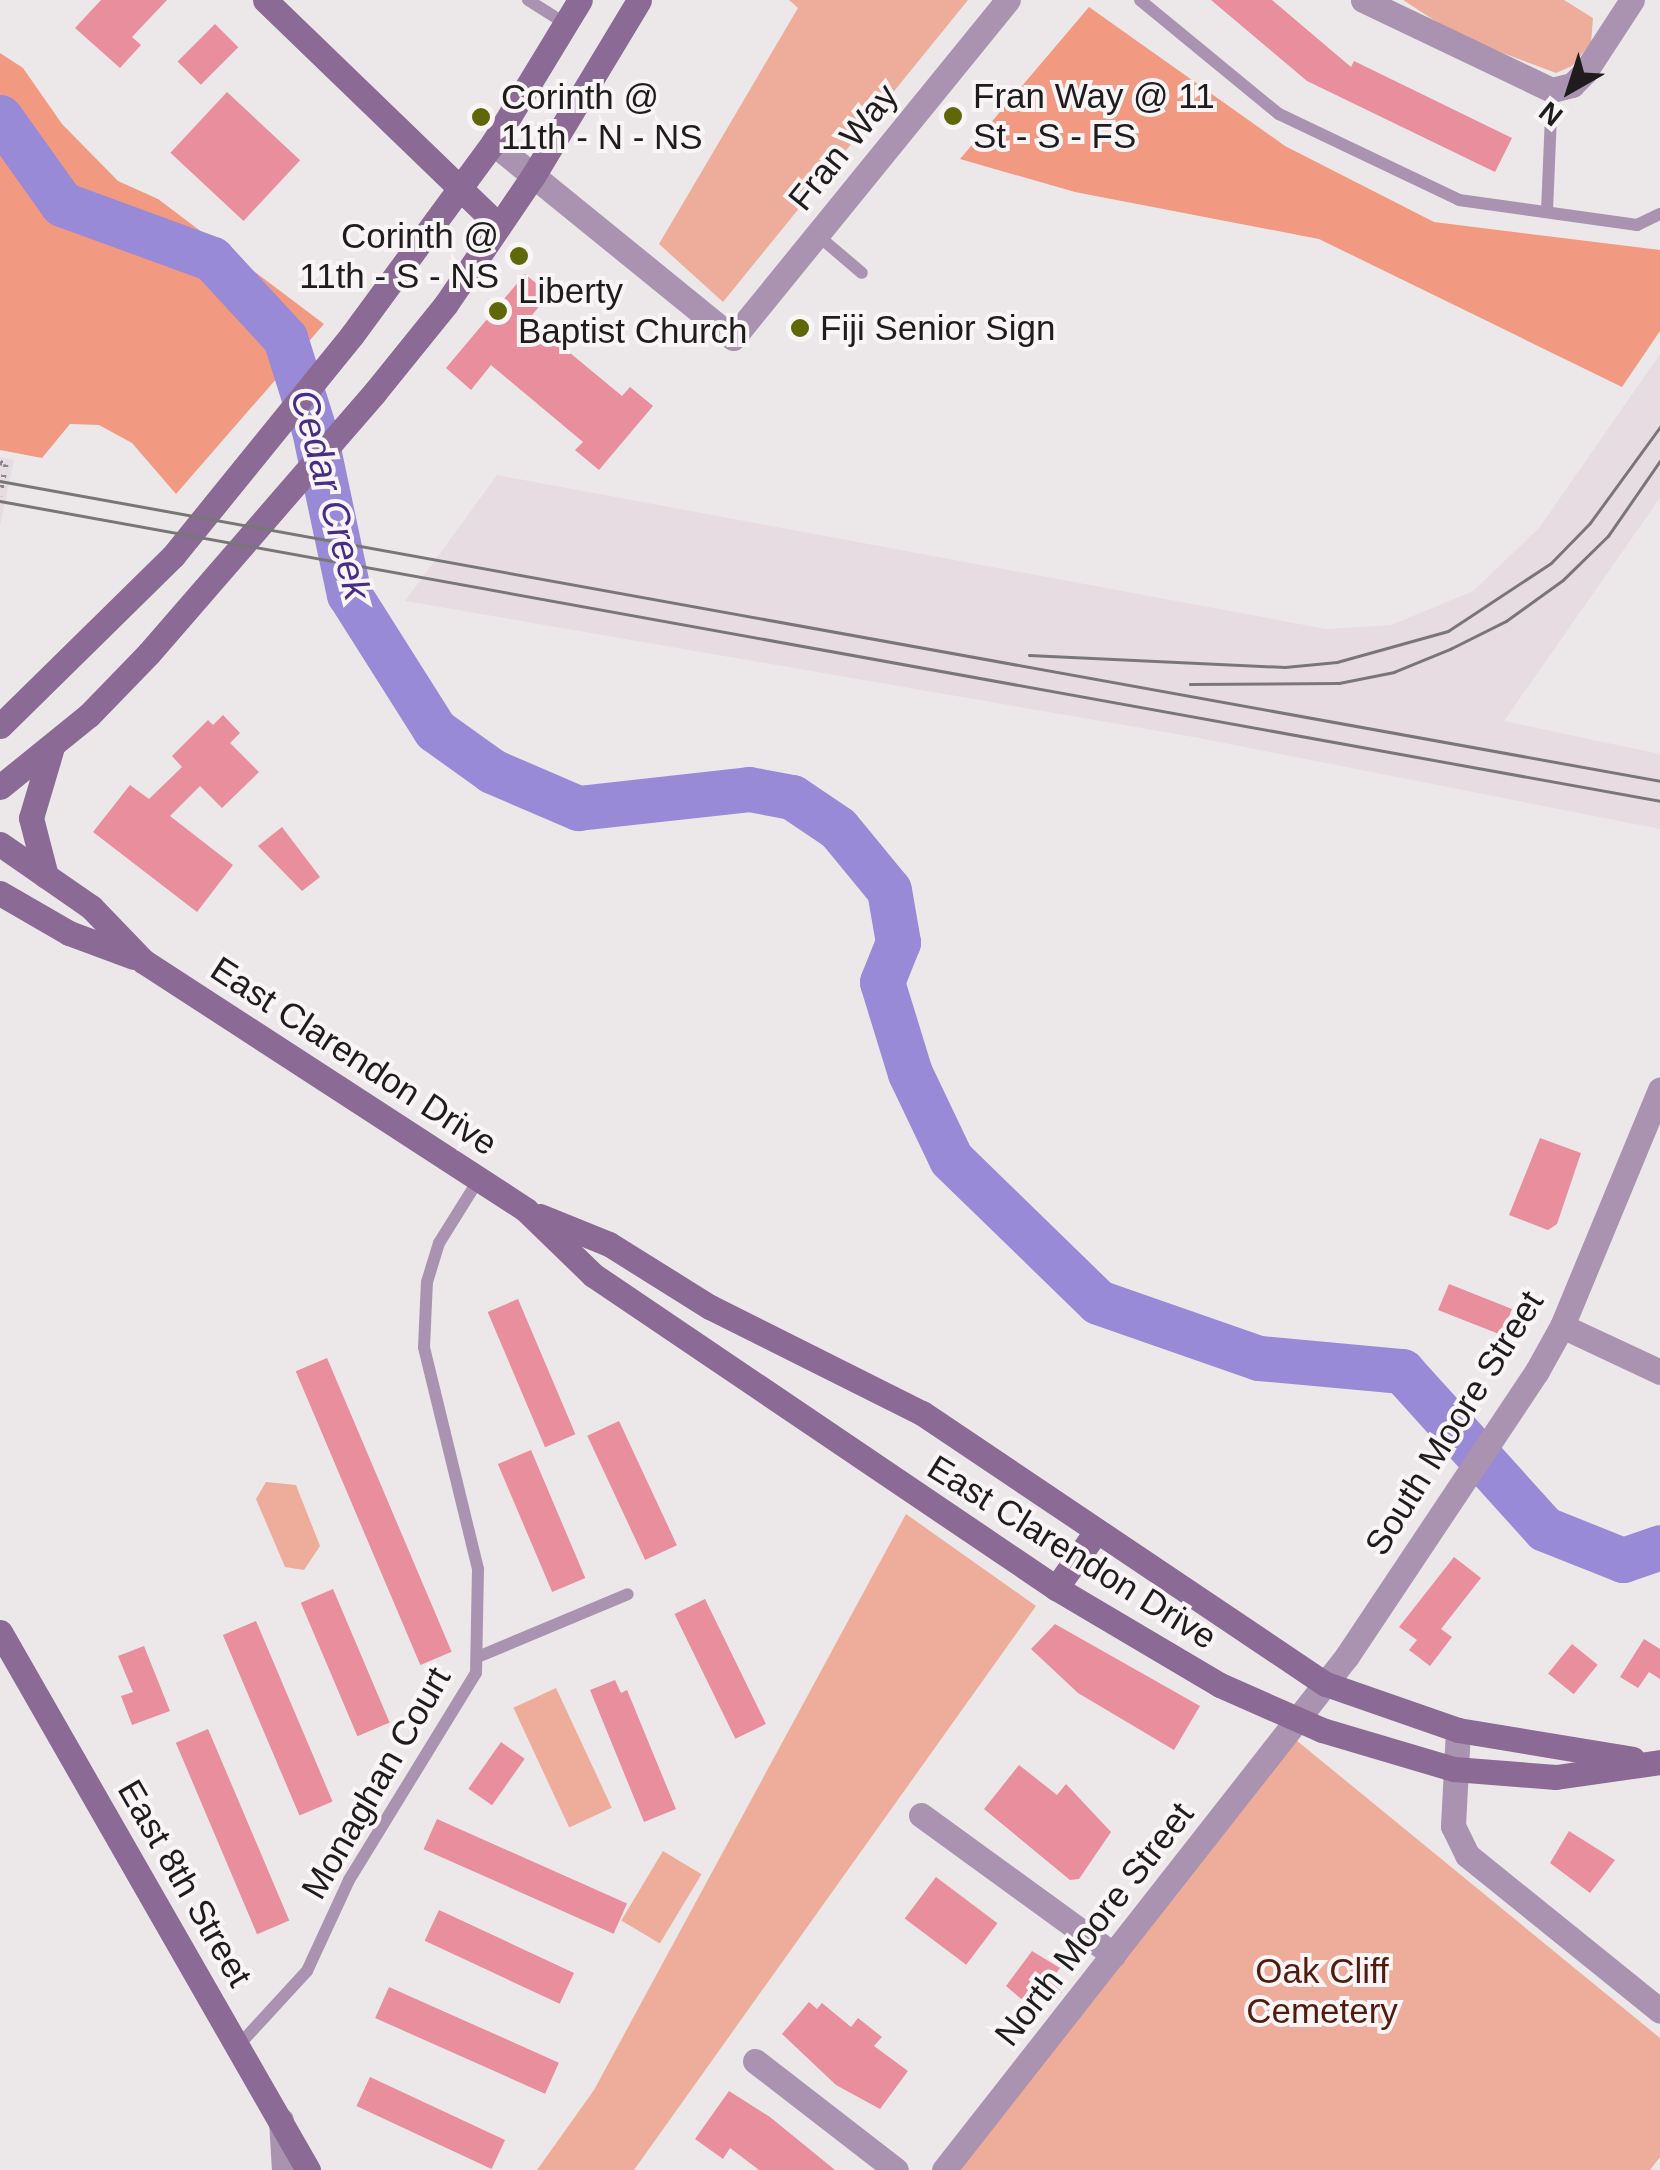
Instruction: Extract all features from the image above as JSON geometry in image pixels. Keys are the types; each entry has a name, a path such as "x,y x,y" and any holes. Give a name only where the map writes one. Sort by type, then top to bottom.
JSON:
{"street":[{"path":"266,0 499,226"},
{"path":"0,726 108,627 352,334 493,143 580,0"},
{"path":"0,787 52,747 202,598 375,392 533,176 639,0"},
{"name":"Fran Way","path":"533,176 733,338 1008,0"},
{"path":"1364,0 1552,90 1572,85 1585,72 1632,0"},
{"path":"493,143 533,176"},
{"path":"46,876 32,818 52,747"},
{"name":"East Clarendon Drive","path":"0,844 91,908 143,960 526,1210 593,1275 1056,1588 1220,1686 1297,1721 1454,1770 1556,1777 1656,1762"},
{"name":"East Clarendon Drive","path":"0,892 12,903 70,933 143,960"},
{"name":"South Moore Street","path":"1297,1721 1326,1684 1508,1413 1562,1326 1659,1095"},
{"name":"East Clarendon Drive","path":"526,1210 609,1244 710,1307 922,1413 1326,1684 1458,1730 1656,1762"},
{"path":"1562,1326 1660,1372"},
{"path":"1056,1588 1096,1532"},
{"name":"East 8th Street","path":"0,1632 308,2170"},
{"name":"North Moore Street","path":"944,2170 1297,1721"},
{"path":"1458,1730 1453,1826 1468,1854 1660,2011"},
{"path":"921,1814 1114,1955"},
{"path":"755,2062 896,2170"},
{"path":"281,2120 284,2170"}],"lane":[{"path":"528,0 566,24"},
{"path":"1140,0 1279,114 1459,200 1638,225 1660,214"},
{"path":"1547,211 1552,90"},
{"path":"816,234 862,273"},
{"name":"Monaghan Court","path":"238,2046 308,1971 349,1880 480,1656 478,1569 424,1347 427,1282 439,1243 479,1179"},
{"path":"480,1656 628,1594"}],"path":[{"path":"0,462 6,464 0,494"}],"shaded area":[{"path":"1089,7 1285,146 1434,222 1660,250 1660,331 1622,387 1319,239 1075,192 960,159"},
{"path":"0,53 23,68 62,124 118,181 158,199 324,324 176,494 132,443 99,425 70,424 42,458 0,450"},
{"path":"1660,354 1660,498 1504,721 1660,754 1660,829 1199,738 405,601 497,475 1327,629 1391,625 1473,591 1539,528"},
{"path":"0,457 14,460 0,526"}],"green space":[{"path":"789,0 968,0 723,302 659,244 798,8"},
{"path":"1403,0 1564,0 1593,18 1591,43 1572,66 1556,73 1460,37"},
{"path":"266,1482 296,1485 320,1546 304,1570 285,1567 256,1499"},
{"path":"906,1514 1036,1606 634,2170 537,2170 594,2090"},
{"path":"556,1688 612,1808 569,1827 513,1708"},
{"name":"Oak Cliff Cemetery","path":"1296,1740 1660,2038 1660,2157 1650,2170 944,2170"},
{"path":"663,1851 702,1874 660,1944 621,1920"}],"building":[{"path":"101,0 167,0 132,37 141,45 120,68 75,28"},
{"path":"1211,0 1272,0 1351,67 1354,61 1512,138 1495,172 1307,81"},
{"path":"215,24 238,47 201,85 178,61"},
{"path":"227,92 300,160 244,221 170,153"},
{"path":"525,274 549,294 529,319 622,396 630,387 653,406 599,470 575,450 583,442 491,365 471,390 446,368"},
{"path":"223,715 240,733 230,743 259,772 222,808 200,786 170,816 233,865 197,912 93,832 130,785 149,799 182,767 172,756 208,720 213,725"},
{"path":"282,827 320,877 302,891 258,846"},
{"path":"1540,1138 1581,1153 1557,1224 1548,1230 1509,1215"},
{"path":"1449,1284 1512,1309 1504,1329 1499,1334 1438,1310"},
{"path":"518,1299 575,1434 545,1447 488,1312"},
{"path":"327,1358 452,1652 420,1665 296,1371"},
{"path":"619,1421 677,1545 645,1560 587,1436"},
{"path":"531,1450 585,1578 552,1592 498,1464"},
{"path":"1454,1557 1481,1578 1441,1629 1452,1637 1430,1666 1409,1650 1417,1640 1399,1627"},
{"path":"333,1589 390,1722 357,1736 301,1603"},
{"path":"705,1599 766,1724 735,1739 674,1614"},
{"path":"256,1621 333,1801 299,1815 223,1635"},
{"path":"1055,1624 1200,1706 1174,1750 1078,1693 1031,1649"},
{"path":"1644,1639 1660,1649 1660,1679 1649,1672 1638,1688 1620,1677"},
{"path":"1572,1644 1598,1665 1574,1694 1548,1674"},
{"path":"144,1646 170,1711 132,1725 121,1696 133,1692 118,1656"},
{"path":"615,1680 621,1693 627,1690 676,1809 644,1822 590,1690"},
{"path":"208,1729 289,1920 257,1934 176,1743"},
{"path":"501,1742 525,1759 492,1805 468,1789"},
{"path":"1019,1765 1057,1795 1066,1784 1111,1832 1079,1879 1070,1880 984,1809"},
{"path":"437,1819 627,1904 614,1934 424,1849"},
{"path":"1569,1831 1615,1860 1590,1893 1550,1863"},
{"path":"936,1877 997,1923 966,1965 905,1919"},
{"path":"439,1910 574,1973 560,2004 425,1941"},
{"path":"1032,1951 1060,1968 1054,1976 1062,1993 1042,1987 1027,2004 1006,1986"},
{"path":"389,1987 559,2063 545,2094 375,2018"},
{"path":"809,2002 817,2009 822,2003 851,2027 858,2018 882,2037 874,2046 908,2071 880,2109 836,2085 782,2034"},
{"path":"370,2077 505,2140 492,2169 356,2106"},
{"path":"729,2091 770,2117 835,2170 759,2170 730,2148 723,2159 695,2139"}],"waterway":[{"name":"Cedar Creek","path":"0,117 62,204 212,259 285,338 314,430 349,594 435,730 492,771 578,808 749,789 792,797 838,828 889,890 898,942 882,982 910,1073 951,1159 1098,1302 1259,1358 1402,1371 1545,1529 1623,1560 1660,1547"}],"tram line":[{"path":"1029,655 1285,667 1337,662 1448,631 1551,563 1590,523 1660,427"},
{"path":"1190,684 1339,683 1394,672 1450,649 1506,621 1563,580 1608,536 1660,461"},
{"path":"0,481 1660,781"},
{"path":"0,501 1660,801"}],"place":[{"name":"Fran Way @ 11 St - S - FS","path":"953,116"},
{"name":"Corinth @ 11th - N - NS","path":"481,117"},
{"name":"Corinth @ 11th - S - NS","path":"519,256"},
{"name":"Liberty Baptist Church","path":"498,311"},
{"name":"Fiji Senior Sign","path":"800,328"}]}
